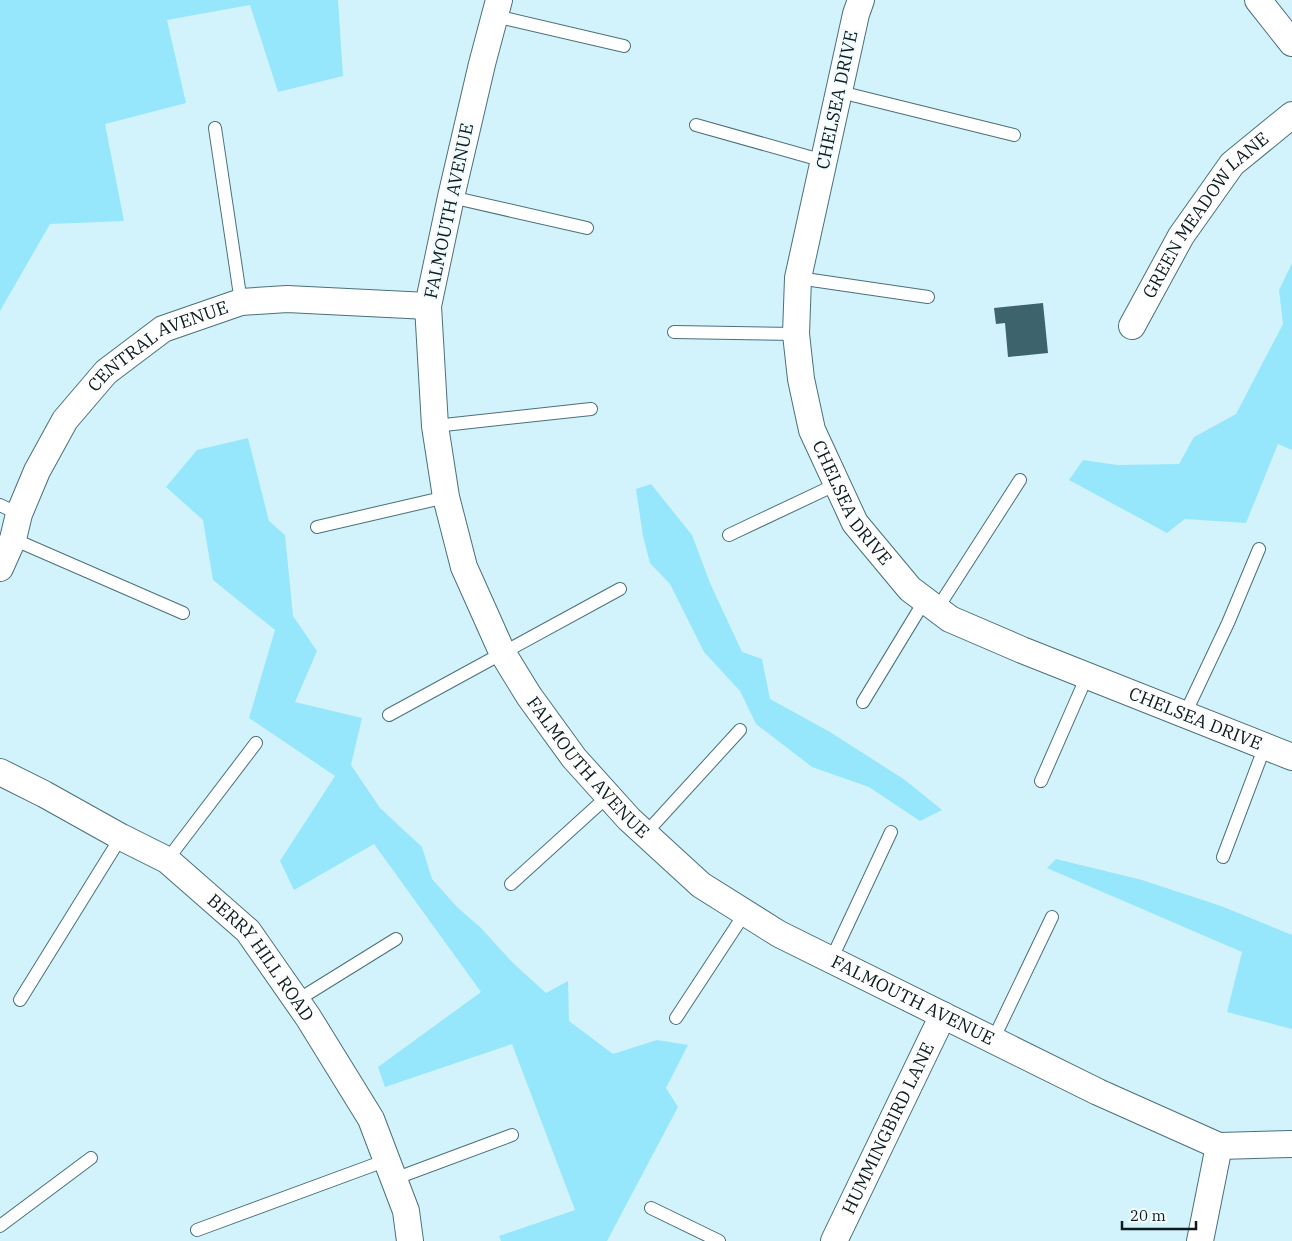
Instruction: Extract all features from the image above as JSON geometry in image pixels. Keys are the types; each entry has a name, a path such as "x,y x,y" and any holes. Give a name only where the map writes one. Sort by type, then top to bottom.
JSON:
{"street":[{"name":"CHELSEA DRIVE","path":"861,0 856,14 798,278 796,334 801,379 812,430 856,523 910,589 950,619 1022,650 1292,757"},
{"path":"1258,0 1291,40"},
{"name":"FALMOUTH AVENUE","path":"497,8 438,250 428,306 435,426 446,497 464,567 502,652 529,696 574,758 645,834 701,885 778,934 1098,1092 1219,1146 1292,1144"},
{"name":"GREEN MEADOW LANE","path":"1132,326 1181,236 1232,164 1292,115"},
{"name":"CENTRAL AVENUE","path":"0,568 13,539 10,509 37,471 65,420 106,372 163,329 242,302 287,299 428,306"},
{"name":"BERRY HILL ROAD","path":"0,772 166,860 248,931 296,1001 371,1120 406,1212 410,1241"},
{"name":"HUMMINGBIRD LANE","path":"834,1241 943,1015"},
{"path":"1200,1241 1219,1146"}],"lane":[{"path":"497,8 624,46"},
{"path":"840,92 1014,135"},
{"path":"696,125 824,161"},
{"path":"215,128 242,302"},
{"path":"451,197 587,228"},
{"path":"798,278 928,297"},
{"path":"674,332 796,334"},
{"path":"435,426 591,409"},
{"path":"863,702 1020,480"},
{"path":"729,535 837,484"},
{"path":"317,527 446,497"},
{"path":"13,539 183,613"},
{"path":"1185,714 1228,623 1259,549"},
{"path":"389,715 620,589"},
{"path":"1042,781 1087,676"},
{"path":"645,834 740,730"},
{"path":"166,860 256,743"},
{"path":"1223,857 1265,746"},
{"path":"511,884 608,796"},
{"path":"831,960 891,832"},
{"path":"20,1000 121,837"},
{"path":"676,1018 745,913"},
{"path":"993,1040 1052,917"},
{"path":"296,1001 396,939"},
{"path":"197,1230 390,1169 512,1135"},
{"path":"0,1226 91,1158"},
{"path":"651,1208 719,1241"}],"shaded area":[{"path":"0,0 338,0 343,76 278,92 250,5 167,20 186,103 105,124 124,221 50,224 0,311"},
{"path":"1292,263 1292,450 1278,444 1246,523 1185,519 1167,533 1069,480 1083,460 1117,465 1179,464 1194,437 1236,414 1283,324 1279,290"},
{"path":"248,438 269,521 285,535 293,616 317,651 295,702 362,718 351,765 380,808 422,847 432,879 513,963 546,993 568,981 569,1021 613,1054 657,1040 688,1045 666,1088 678,1107 607,1241 501,1241 499,1236 575,1210 512,1044 385,1087 378,1067 481,992 374,844 294,890 280,861 335,776 249,718 275,630 213,580 203,520 166,487 197,450"},
{"path":"651,484 692,535 710,583 742,652 762,659 770,699 830,732 905,780 942,810 920,821 869,787 812,767 756,724 740,691 704,652 670,584 650,563 643,536 636,489"},
{"path":"1056,859 1142,880 1221,906 1292,935 1292,1029 1227,1012 1242,952 1047,868"}],"building":[{"path":"1043,303 1048,353 1008,357 1005,323 996,324 994,308"}]}
